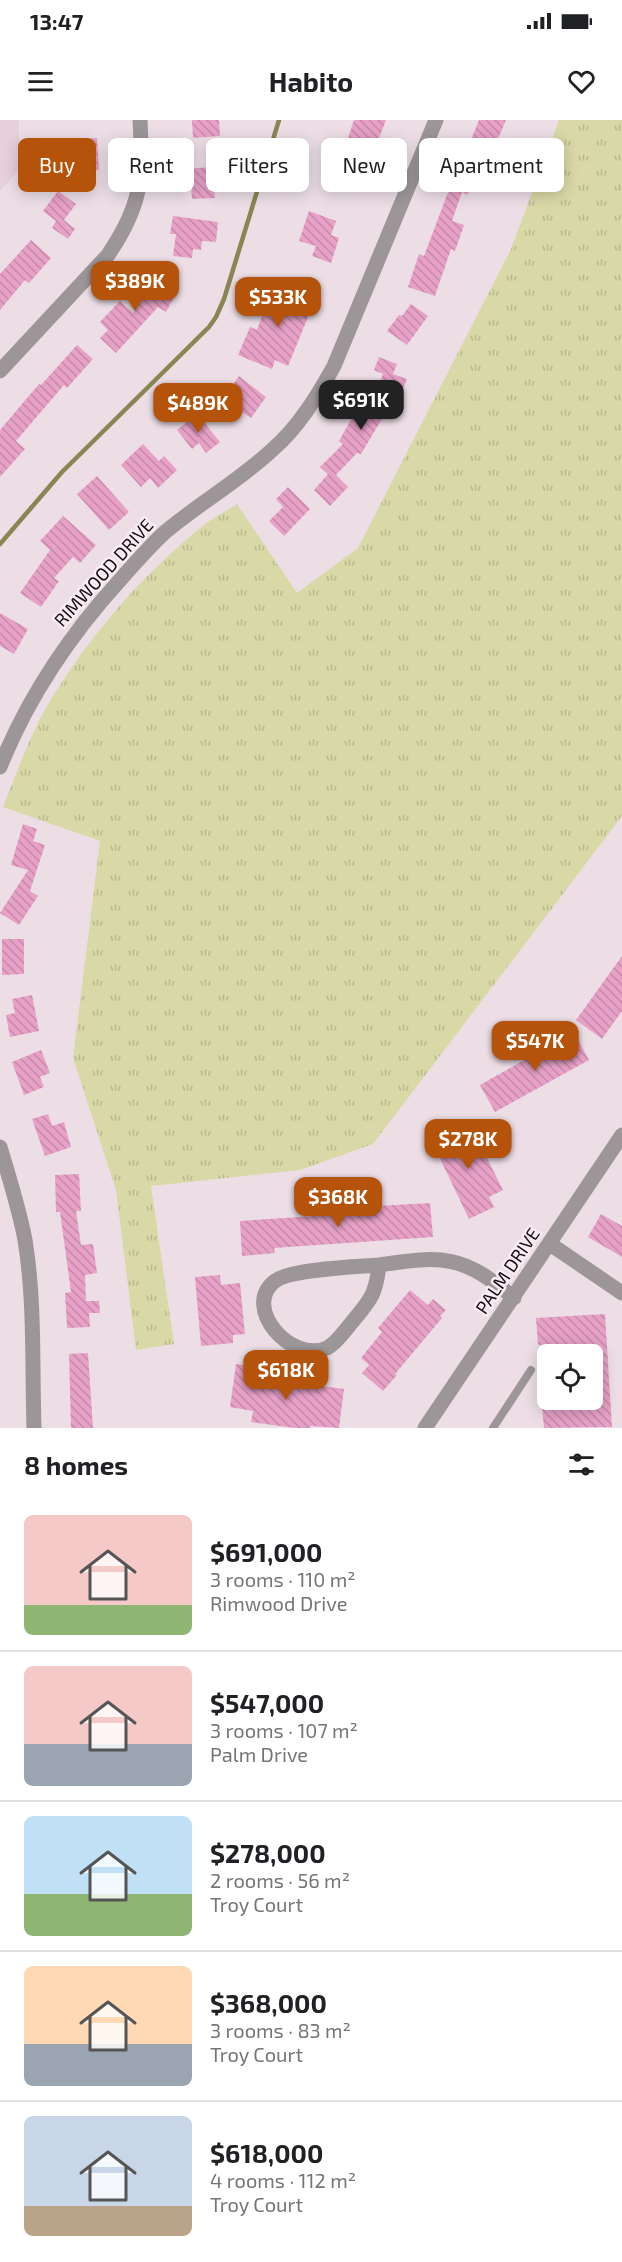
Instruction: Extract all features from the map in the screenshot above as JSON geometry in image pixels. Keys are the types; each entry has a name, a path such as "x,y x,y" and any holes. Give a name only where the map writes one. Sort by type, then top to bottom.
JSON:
{"street":[{"path":"0,371 108,255 121,237 138,194 142,174 140,120"},
{"name":"RIMWOOD DRIVE","path":"0,767 28,707 70,639 91,612 163,534 274,449 322,388 334,366 436,120"},
{"name":"PALM DRIVE","path":"425,1428 622,1135"},
{"path":"0,1147 25,1241 30,1294 34,1428"},
{"path":"550,1244 622,1293"},
{"path":"379,1264 376,1289 369,1303 329,1347 316,1351 304,1351 295,1347 272,1328 265,1316 264,1305 273,1282 293,1274 413,1259 444,1259 485,1275 514,1298"}],"lane":[{"path":"493,1428 531,1370"}],"shaded area":[{"path":"0,120 19,120 18,171 0,191"}],"green space":[{"path":"559,120 622,120 622,816 373,1144 300,1170 151,1186 174,1344 136,1350 116,1190 73,1058 100,841 3,807 47,706 79,657 135,589 177,548 208,522 237,504 297,593 358,548 511,249 532,192 564,192 564,138 552,138"}],"building":[{"path":"192,120 219,120 220,136 193,138"},
{"path":"354,120 386,120 379,138 348,138"},
{"path":"479,120 506,120 498,138 472,138"},
{"path":"96,138 99,170 96,170"},
{"path":"206,167 206,192 215,192 215,198 192,199 194,168"},
{"path":"57,192 76,204 64,220 75,229 68,239 52,228 56,221 43,211"},
{"path":"448,192 462,192 452,221 464,225 455,251 451,249 435,296 408,287 419,254 424,256"},
{"path":"309,211 336,221 331,235 339,238 331,263 312,256 316,246 299,241"},
{"path":"173,216 218,222 216,242 202,241 201,250 193,249 192,258 173,256 176,234 170,234"},
{"path":"31,240 51,258 29,283 25,280 0,310 0,274"},
{"path":"146,267 162,276 157,284 175,295 166,312 158,307 116,353 100,338 108,330 100,322 120,301 133,313 147,289 137,283"},
{"path":"274,284 315,300 288,366 275,360 272,369 238,355 250,327 257,330"},
{"path":"411,304 428,316 407,345 387,331"},
{"path":"77,345 93,359 67,388 64,385 16,441 25,449 0,477 0,430 39,384 41,385"},
{"path":"379,357 397,364 393,374 407,379 397,404 392,402 361,454 357,453 336,475 348,487 330,506 314,490 328,474 320,467 343,444 339,441 358,407 369,413 383,374 374,370"},
{"path":"239,376 266,397 251,418 240,411 234,419 217,407"},
{"path":"197,414 220,442 206,453 199,443 192,449 177,430"},
{"path":"143,444 159,461 164,456 177,470 158,488 150,478 141,487 121,465"},
{"path":"97,476 129,512 109,530 77,494"},
{"path":"288,487 310,509 284,536 269,521 283,507 276,499"},
{"path":"63,516 96,545 80,563 73,557 54,578 59,581 41,607 20,593 50,550 40,541"},
{"path":"0,613 28,629 14,654 0,646"},
{"path":"23,824 37,829 33,841 45,845 30,891 38,896 19,925 0,913 28,870 11,865"},
{"path":"2,939 24,939 24,974 2,975"},
{"path":"622,956 622,1011 602,1039 576,1020"},
{"path":"32,995 39,1031 10,1037 6,1015 15,1013 12,999"},
{"path":"574,1032 589,1060 495,1112 480,1085"},
{"path":"41,1050 50,1073 40,1077 44,1087 24,1095 12,1062"},
{"path":"48,1114 52,1126 64,1122 71,1147 45,1156 32,1119"},
{"path":"470,1124 503,1190 489,1197 494,1207 469,1219 432,1142"},
{"path":"79,1174 81,1211 76,1211 81,1245 93,1244 97,1273 85,1275 86,1301 99,1301 100,1313 89,1313 90,1327 67,1328 65,1293 71,1292 60,1212 56,1212 55,1175"},
{"path":"430,1203 433,1237 274,1248 275,1253 242,1256 240,1221 360,1213 360,1207"},
{"path":"601,1214 622,1226 622,1257 588,1237"},
{"path":"220,1275 221,1285 240,1283 245,1334 233,1335 233,1343 201,1346 195,1277"},
{"path":"410,1290 428,1305 433,1299 446,1310 383,1391 362,1373 369,1365 361,1358 382,1332 378,1328"},
{"path":"605,1314 612,1427 544,1428 542,1410 603,1410 603,1344 538,1344 536,1318"},
{"path":"88,1353 93,1428 71,1428 69,1354"},
{"path":"236,1364 257,1367 256,1377 344,1389 339,1428 310,1426 310,1428 295,1428 251,1422 253,1411 230,1407"}],"waterway":[{"path":"0,544 62,472 209,327 216,317 224,299 279,120"}]}
